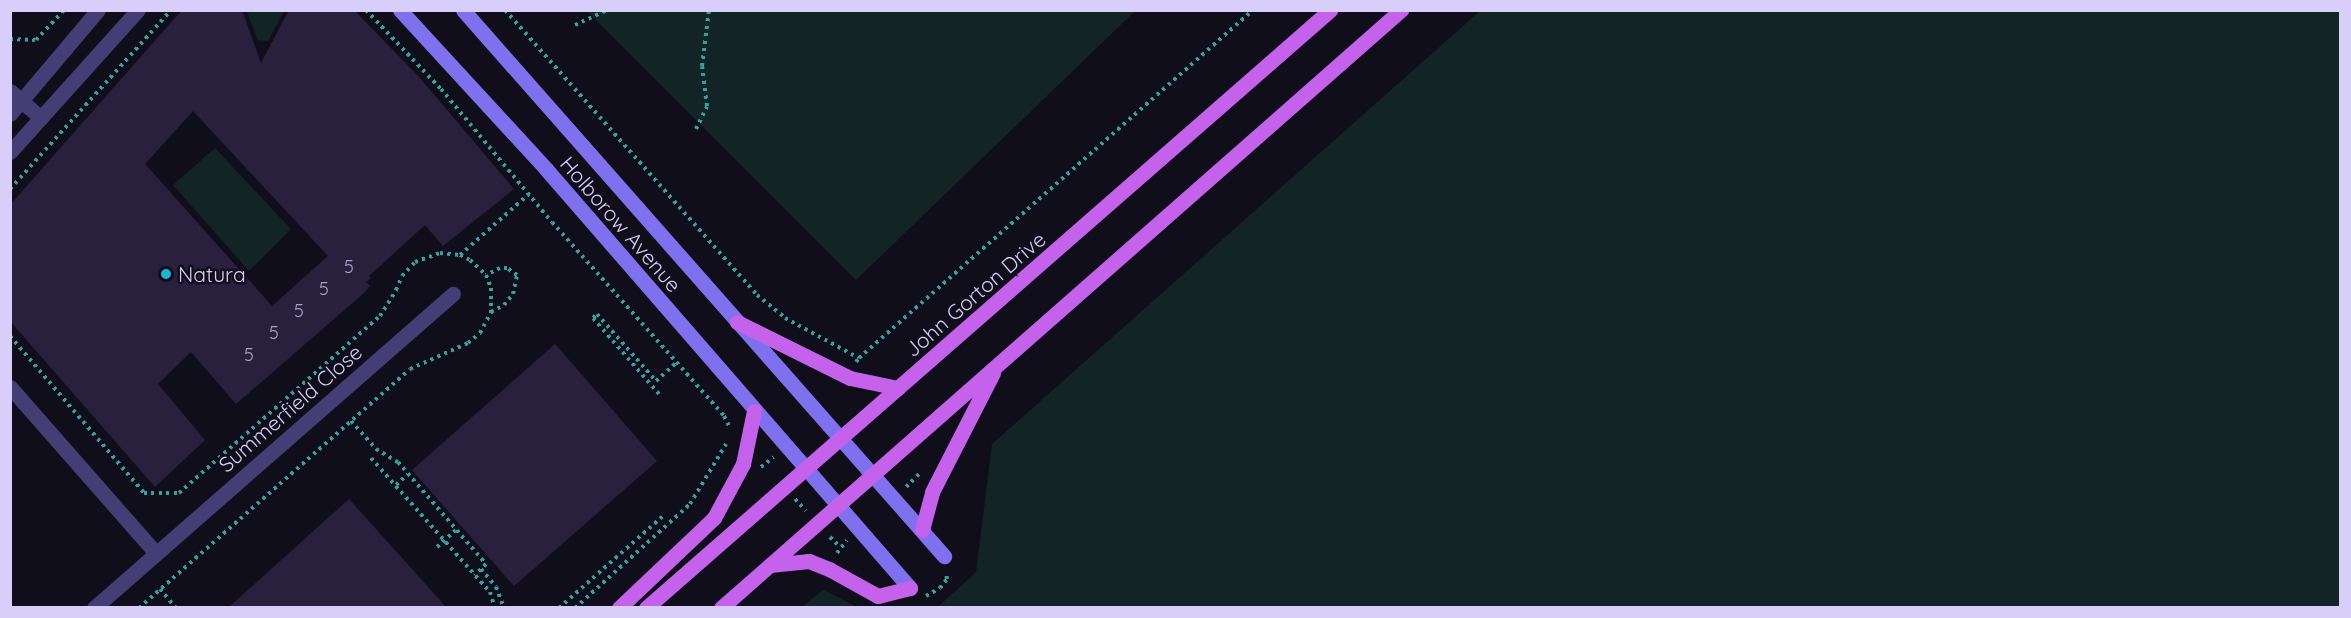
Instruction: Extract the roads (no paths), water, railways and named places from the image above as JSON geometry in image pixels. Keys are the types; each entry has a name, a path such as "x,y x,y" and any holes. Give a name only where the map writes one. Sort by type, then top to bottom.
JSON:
{"main road":[{"name":"Holborow Avenue","path":"400,10 546,169 785,447 910,588 878,596 829,569 809,561 770,565"},
{"name":"Holborow Avenue","path":"463,10 944,556"},
{"name":"John Gorton Drive","path":"646,608 1330,10"},
{"path":"721,608 1401,10"},
{"path":"738,322 850,378 898,388"},
{"path":"922,530 933,492 998,365"},
{"path":"619,608 714,518 743,464 754,411"}],"street":[{"path":"10,114 16,96 98,10"},
{"path":"10,152 138,10"},
{"path":"16,96 41,118"},
{"name":"Summerfield Close","path":"93,608 453,294"},
{"path":"10,387 156,553"}],"place":[{"name":"Natura","path":"166,274"}]}
